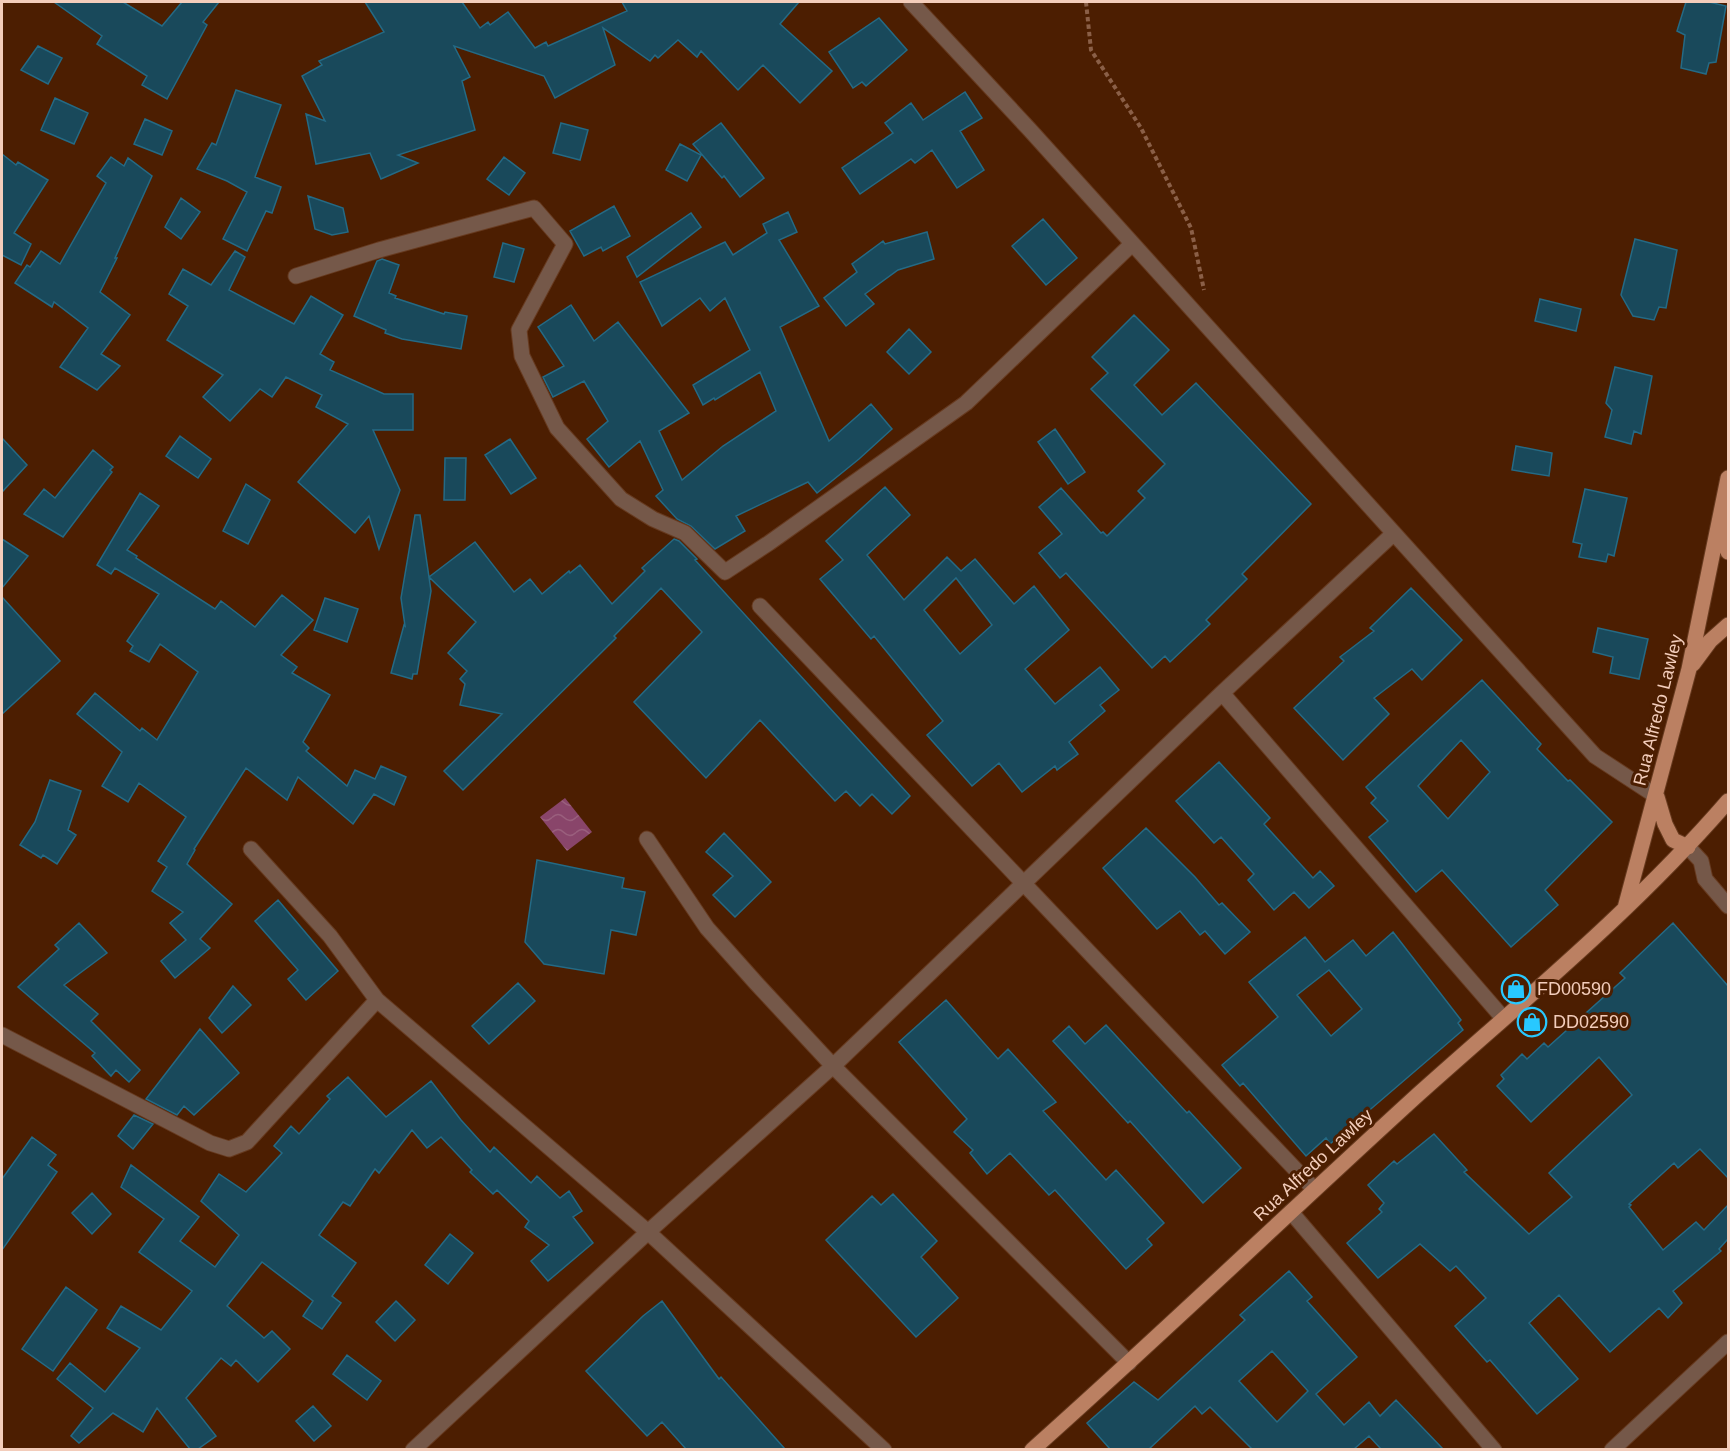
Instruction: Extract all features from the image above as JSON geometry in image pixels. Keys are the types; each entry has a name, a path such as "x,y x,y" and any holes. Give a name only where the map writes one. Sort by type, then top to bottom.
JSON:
{"main road":[{"name":"Rua Alfredo Lawley","path":"1624,911 1689,669 1728,478"},
{"name":"Rua Alfredo Lawley","path":"1721,516 1728,552"},
{"path":"1689,669 1710,641 1728,625"},
{"path":"1656,796 1673,840 1689,847"},
{"name":"Rua Alfredo Lawley","path":"1032,1449 1129,1364 1314,1189 1624,911 1689,847 1728,801"}],"street":[{"path":"911,2 1595,756 1656,796"},
{"path":"296,276 379,250 534,208 565,244 519,330 522,357 556,428 621,500 653,519 685,533 725,572 966,403 1132,244"},
{"path":"413,1449 648,1232 833,1066 1222,693 1393,534"},
{"path":"760,606 1314,1189"},
{"path":"1222,693 1503,1018"},
{"path":"647,839 707,928 833,1066 1129,1364"},
{"path":"1689,847 1701,861 1705,879 1728,906"},
{"path":"251,849 330,936 377,1000 648,1232 884,1449"},
{"path":"2,1035 199,1137 229,1149 247,1142 377,1000"},
{"path":"1291,1212 1494,1449"},
{"path":"1612,1449 1728,1342"}],"path":[{"path":"1086,2 1091,50 1142,128 1191,228 1205,292"}],"water":[{"path":"565,798 592,832 567,851 540,817"}],"building":[{"path":"54,2 123,2 162,26 182,2 219,2 203,22 207,25 167,99 142,85 147,76 97,44 102,36"},
{"path":"365,2 462,2 480,28 488,22 490,25 508,12 535,48 546,42 548,46 627,11 622,2 799,2 780,24 832,71 800,103 763,65 738,90 701,51 697,57 678,40 658,58 655,55 650,61 603,28 615,65 555,98 544,76 454,46 470,77 462,81 475,130 398,155 418,163 381,179 370,153 316,164 306,114 325,121 302,76 322,65 319,61 384,32"},
{"path":"1686,2 1709,2 1726,6 1716,62 1709,63 1706,74 1681,68 1685,35 1677,31"},
{"path":"879,18 907,50 866,86 862,82 853,88 829,52"},
{"path":"38,46 62,58 48,84 21,70"},
{"path":"236,90 281,105 255,177 281,187 272,213 266,211 247,251 223,239 247,192 197,169 212,143 216,145"},
{"path":"965,92 982,118 960,131 984,170 957,188 932,150 915,163 911,159 860,194 842,168 893,133 885,123 911,103 923,120"},
{"path":"55,98 88,113 74,144 41,130"},
{"path":"145,119 172,131 162,155 134,144"},
{"path":"561,123 588,130 580,160 553,153"},
{"path":"721,123 764,178 740,197 724,176 722,178 693,144"},
{"path":"680,144 701,155 687,181 666,170"},
{"path":"2,154 16,165 18,162 48,180 14,233 31,244 21,265 2,255"},
{"path":"111,157 124,166 128,158 152,176 100,292 130,315 101,354 120,366 97,390 60,367 88,328 54,302 52,307 15,283 27,265 30,267 41,251 60,264 106,183 97,176"},
{"path":"504,157 525,173 509,195 487,179"},
{"path":"308,196 343,208 348,232 332,235 315,229"},
{"path":"181,198 200,212 181,239 165,227"},
{"path":"614,206 630,236 603,251 601,247 584,256 570,231"},
{"path":"788,212 797,232 779,240 819,306 780,327 829,441 871,404 892,429 817,493 808,482 736,516 745,531 715,549 691,526 677,519 656,496 663,490 640,441 609,467 587,439 608,421 584,381 553,397 543,377 564,366 538,327 571,305 594,341 618,322 689,413 659,431 682,480 723,446 776,411 760,372 703,405 693,385 750,350 725,298 710,311 700,298 662,326 640,282 725,242 733,255 767,233 763,224"},
{"path":"691,213 701,227 637,277 627,257"},
{"path":"1043,219 1077,258 1046,285 1012,246"},
{"path":"927,232 934,259 898,270 865,294 874,304 846,326 824,298 857,272 852,264 883,241 885,244"},
{"path":"1635,239 1677,250 1666,308 1659,307 1654,320 1633,316 1621,295"},
{"path":"503,243 524,249 514,282 494,277"},
{"path":"235,251 245,257 229,290 294,324 311,296 343,315 320,354 334,362 330,370 384,394 413,394 413,430 373,430 400,490 379,549 369,516 355,533 298,482 348,424 316,407 322,395 286,377 272,397 260,389 230,421 203,397 223,375 167,340 188,306 169,294 183,269 211,285"},
{"path":"382,259 399,265 389,293 396,296 395,298 444,314 445,312 467,316 461,349 402,339 385,333 386,330 354,316 377,261"},
{"path":"1540,299 1581,309 1576,331 1535,321"},
{"path":"1134,315 1169,350 1134,385 1162,415 1196,383 1311,504 1242,574 1247,579 1206,620 1210,624 1170,662 1165,656 1152,668 1066,573 1060,578 1039,553 1062,534 1039,507 1061,488 1101,533 1107,536 1145,498 1138,491 1165,464 1091,389 1108,373 1092,357"},
{"path":"909,329 931,352 909,374 887,352"},
{"path":"1615,367 1652,376 1641,434 1634,431 1631,444 1605,437 1612,410 1606,403"},
{"path":"1055,429 1085,472 1068,484 1038,442"},
{"path":"180,436 211,459 198,478 166,456"},
{"path":"2,438 27,465 2,492"},
{"path":"510,439 536,478 511,494 485,455"},
{"path":"1516,446 1552,453 1549,476 1512,470"},
{"path":"93,450 113,467 110,470 112,472 63,537 24,514 44,489 55,498"},
{"path":"445,458 466,458 465,500 444,500"},
{"path":"246,484 270,500 248,544 223,531"},
{"path":"885,487 910,515 867,555 904,600 947,557 961,571 975,559 1014,604 1034,586 1069,630 1025,669 1055,704 1100,667 1119,690 1100,705 1105,711 1069,742 1078,754 1057,770 1055,766 1022,792 999,763 972,786 927,735 943,721 874,636 871,639 820,579 843,560 826,541","holes":["956,578 992,625 960,654 924,610"]},
{"path":"1585,489 1627,498 1614,556 1608,554 1606,562 1579,557 1582,544 1573,542"},
{"path":"140,493 159,506 127,550 137,556 136,558 215,609 221,601 255,627 282,595 313,620 281,655 297,667 292,673 330,695 303,742 309,748 306,751 347,786 355,770 375,779 381,766 406,777 394,805 374,794 353,824 298,777 287,800 246,768 194,849 187,864 232,904 200,939 210,948 175,978 161,961 186,940 170,923 183,912 152,891 167,867 158,861 186,817 139,783 128,802 102,786 122,752 77,714 95,693 140,731 142,728 157,740 198,672 160,644 149,662 130,651 133,646 127,641 159,594 115,568 111,574 97,565"},
{"path":"415,515 420,515 431,591 417,674 413,674 412,679 391,673 405,626 401,598"},
{"path":"2,539 28,556 2,588"},
{"path":"674,539 697,559 695,560 910,796 892,814 872,794 860,806 846,791 835,801 760,720 706,778 634,702 702,632 661,588 614,636 616,638 463,790 444,771 502,714 460,705 465,684 460,679 467,671 448,653 476,622 429,577 475,542 514,592 530,579 542,594 569,571 570,573 580,565 612,604 645,571 642,568"},
{"path":"1411,588 1462,640 1422,680 1412,669 1374,698 1389,714 1343,760 1294,708 1344,661 1340,657 1374,631 1370,628"},
{"path":"2,597 60,661 2,714"},
{"path":"325,598 358,609 347,642 314,630"},
{"path":"1598,628 1648,639 1639,679 1610,673 1613,657 1593,652"},
{"path":"1482,680 1541,744 1537,749 1612,822 1545,890 1558,905 1511,947 1442,870 1416,892 1369,837 1388,821 1371,803 1376,798 1366,787","holes":["1461,740 1490,772 1448,819 1418,786"]},
{"path":"1219,762 1270,818 1264,824 1313,878 1320,871 1334,886 1309,908 1294,892 1274,910 1248,880 1254,874 1221,837 1214,843 1176,801"},
{"path":"50,780 81,791 68,830 76,835 57,864 43,855 41,858 20,845 35,822"},
{"path":"1146,828 1195,877 1219,905 1222,903 1250,932 1225,954 1205,931 1200,935 1180,911 1157,929 1103,868"},
{"path":"724,833 771,882 735,917 713,895 733,876 706,852"},
{"path":"537,860 624,878 622,888 645,892 636,935 611,930 604,974 544,964 525,942"},
{"path":"278,900 338,971 306,1000 288,979 298,970 255,921"},
{"path":"79,923 107,953 64,985 98,1014 91,1021 140,1070 129,1082 116,1070 111,1076 92,1056 95,1053 18,987 59,949 55,945"},
{"path":"1673,923 1728,986 1728,1178 1700,1149 1678,1168 1674,1163 1629,1204 1631,1205 1629,1207 1663,1250 1696,1222 1704,1230 1728,1205 1728,1239 1719,1249 1721,1251 1673,1291 1682,1303 1668,1318 1659,1308 1610,1352 1559,1295 1529,1323 1578,1379 1537,1414 1490,1360 1487,1362 1455,1326 1486,1298 1456,1266 1450,1271 1420,1244 1378,1278 1347,1243 1382,1212 1379,1209 1384,1203 1368,1185 1394,1161 1397,1164 1434,1134 1467,1170 1464,1172 1529,1234 1572,1197 1549,1173 1632,1095 1599,1057 1531,1122 1497,1086 1504,1079 1501,1075 1522,1054 1527,1059 1544,1043 1548,1047 1625,978 1620,973"},
{"path":"1393,932 1461,1020 1458,1023 1463,1030 1330,1144 1326,1138 1306,1156 1243,1083 1240,1086 1222,1065 1278,1017 1249,982 1305,937 1325,962 1353,940 1366,956","holes":["1329,970 1362,1009 1331,1036 1297,995"]},
{"path":"518,983 535,1001 489,1044 472,1026"},
{"path":"233,986 251,1005 222,1033 209,1018"},
{"path":"946,1000 998,1059 1008,1049 1056,1102 1043,1111 1106,1180 1116,1170 1164,1223 1147,1239 1152,1245 1126,1269 1055,1190 1049,1195 1010,1153 987,1174 970,1153 973,1150 954,1132 967,1119 899,1042"},
{"path":"1106,1025 1241,1168 1203,1203 1130,1121 1128,1123 1053,1041 1069,1026 1085,1044"},
{"path":"200,1029 239,1073 194,1115 184,1106 177,1115 146,1099"},
{"path":"348,1077 386,1117 431,1081 461,1120 490,1152 494,1147 531,1183 537,1176 560,1198 569,1191 582,1211 573,1217 593,1243 548,1281 531,1261 549,1245 525,1227 529,1221 497,1190 493,1194 470,1172 472,1170 441,1137 427,1148 412,1130 379,1173 375,1169 350,1206 343,1202 319,1235 356,1263 332,1296 341,1303 322,1329 303,1316 313,1301 262,1262 227,1306 264,1338 272,1331 290,1349 258,1382 236,1360 231,1366 221,1358 186,1398 216,1436 198,1449 190,1449 157,1408 143,1432 113,1413 79,1443 71,1436 93,1408 57,1379 70,1363 105,1392 140,1348 107,1328 121,1306 161,1330 192,1291 139,1252 164,1219 121,1187 131,1165 199,1217 180,1241 215,1267 239,1235 201,1201 219,1174 246,1192 282,1153 274,1146 291,1126 299,1134 330,1099 327,1096"},
{"path":"134,1115 153,1124 133,1149 118,1136"},
{"path":"32,1137 56,1155 48,1165 57,1172 2,1250 2,1179"},
{"path":"92,1193 111,1214 92,1234 72,1213"},
{"path":"893,1194 937,1241 921,1257 958,1298 916,1337 826,1240 872,1196 881,1205"},
{"path":"450,1234 473,1253 448,1284 425,1265"},
{"path":"1289,1271 1312,1297 1307,1301 1357,1357 1316,1394 1344,1425 1369,1402 1380,1416 1396,1400 1443,1449 1381,1449 1369,1436 1354,1449 1252,1449 1210,1407 1202,1414 1195,1406 1149,1449 1110,1449 1087,1423 1134,1382 1158,1400 1245,1320 1240,1315","holes":["1272,1351 1308,1391 1277,1422 1239,1381"]},
{"path":"66,1287 97,1310 53,1371 22,1349"},
{"path":"396,1301 415,1320 395,1341 376,1322"},
{"path":"662,1301 719,1379 721,1377 785,1449 686,1449 662,1422 647,1436 586,1371 643,1316"},
{"path":"347,1355 381,1381 367,1400 333,1374"},
{"path":"313,1406 331,1426 314,1441 296,1421"}],"place":[{"name":"FD00590","path":"1516,989"},
{"name":"DD02590","path":"1532,1022"}]}
